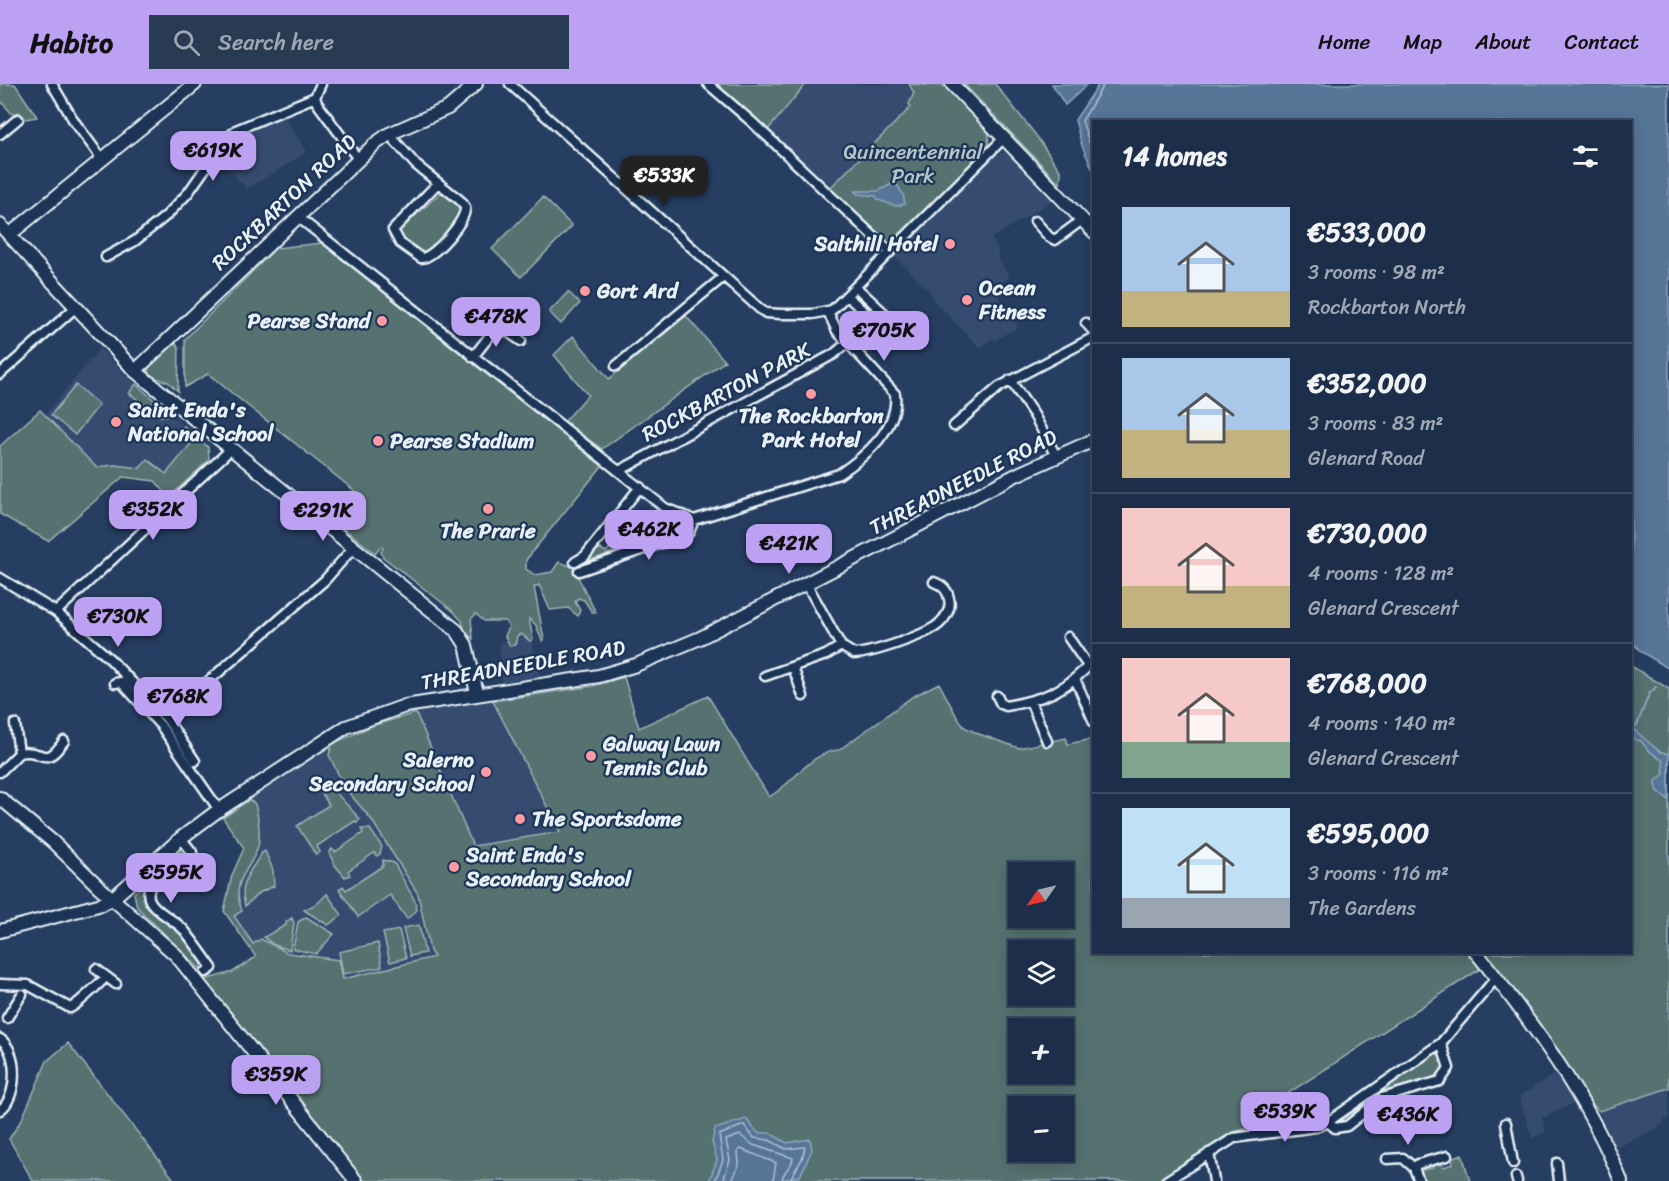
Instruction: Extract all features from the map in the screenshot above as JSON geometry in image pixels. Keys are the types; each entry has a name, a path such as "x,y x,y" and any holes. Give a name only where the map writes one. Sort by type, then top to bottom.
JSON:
{"main road":[{"path":"4,238 195,84"},
{"name":"ROCKBARTON ROAD","path":"135,371 358,159 389,134 448,108 476,84"},
{"path":"952,84 1092,230"},
{"path":"0,225 4,238 135,371 457,631 466,645 477,693"},
{"name":"THREADNEEDLE ROAD","path":"0,931 102,904 112,898 181,838 219,810 319,742 363,719 405,706 477,693 599,676 636,665 700,638 1056,456 1092,441"},
{"path":"0,798 53,842 176,955 356,1181"},
{"path":"1478,954 1562,1066 1594,1122 1618,1180"}],"street":[{"path":"52,84 74,121 102,159"},
{"path":"106,257 135,241 167,215 188,193 223,143 236,129 315,97 323,84"},
{"path":"510,84 722,278 766,313 828,312 847,296 1005,137"},
{"path":"708,84 760,129 890,252"},
{"path":"315,97 358,159"},
{"path":"0,134 18,119"},
{"path":"389,134 406,155 463,203 466,211 431,256 421,258 400,243 393,230 429,196 438,183"},
{"path":"298,217 672,512 694,520 829,478 845,470 873,446 895,411 895,394 847,344 837,331 828,312"},
{"path":"1035,221 1049,237 1055,240 1082,220"},
{"path":"616,366 722,278"},
{"path":"856,287 898,326"},
{"path":"847,296 894,339"},
{"path":"0,374 75,308"},
{"path":"1086,323 1092,330"},
{"path":"473,357 496,328 501,327 521,341"},
{"path":"954,426 988,395 1010,380 1092,338"},
{"name":"ROCKBARTON PARK","path":"619,471 825,359 847,344"},
{"path":"1010,380 1037,419 1056,456"},
{"path":"56,612 230,450"},
{"path":"640,487 577,567 683,536 689,531 694,520"},
{"path":"599,540 607,546"},
{"path":"166,718 325,580 354,547"},
{"path":"0,578 56,612 111,660 166,718 195,761"},
{"path":"806,583 842,646 854,654 936,626 947,613 950,600 944,588 934,582"},
{"path":"997,696 1004,706 1054,694 1076,681 1091,663 1068,637"},
{"path":"765,676 831,653 842,646"},
{"path":"793,667 803,696"},
{"path":"1076,681 1092,717"},
{"path":"116,683 122,682 129,688 154,718 219,810"},
{"path":"1030,701 1047,741"},
{"path":"15,724 19,753"},
{"path":"0,772 19,753 24,751 49,758 64,741"},
{"path":"181,838 192,852 191,862 160,876 149,895 155,909 182,927 197,947 212,968 206,972"},
{"path":"96,969 116,984"},
{"path":"0,984 28,985 70,1008 77,1005 89,990 106,977"},
{"path":"1166,1181 1234,1138 1316,1127 1328,1122 1441,1043 1496,978"},
{"path":"10,986 15,1004"},
{"path":"7,1018 22,994"},
{"path":"0,1110 11,1096 17,1065 1,1040"},
{"path":"1328,1122 1335,1128 1344,1128 1379,1099 1440,1081 1449,1068 1441,1043"},
{"path":"1506,1123 1513,1163"},
{"path":"1209,1153 1214,1181"},
{"path":"1414,1168 1418,1164 1447,1156"},
{"path":"1387,1159 1403,1158 1414,1168 1419,1181"},
{"path":"1557,1163 1559,1181"}],"shaded area":[{"path":"806,84 934,84 828,190 767,131"},
{"path":"284,116 307,152 247,189 219,158 240,133"},
{"name":"Salthill Hotel","path":"1004,152 1011,155 1054,200 992,238 998,250 998,259 1010,277 993,288 1018,327 995,340 993,338 980,348 933,300 932,294 893,255 992,157"},
{"name":"Saint Enda's National School","path":"100,348 131,380 210,449 206,465 169,497 155,481 123,477 113,484 45,415"},
{"path":"530,635 540,678 502,682 499,643"},
{"name":"Saint Enda's Secondary School","path":"493,701 560,832 596,917 226,1007 204,980 233,972 256,957 224,911 232,875 244,848 223,818 332,744 374,724 426,710"},
{"path":"1557,1073 1574,1103 1542,1118 1546,1132 1532,1138 1519,1096"},
{"path":"1669,1088 1669,1117 1656,1129 1614,1149 1599,1111"}],"green space":[{"path":"0,84 15,84 37,117 26,119 19,112 12,114 0,100"},
{"path":"713,84 806,84 767,131"},
{"name":"Quincentennial Park","path":"909,84 945,86 989,133 988,148 890,249 828,190 911,107 909,104 914,93"},
{"path":"964,84 995,84 1035,134 1061,172 1060,184"},
{"path":"440,193 445,193 459,204 461,215 429,253 420,253 403,242 399,231"},
{"path":"543,197 572,226 521,277 492,249"},
{"name":"Pearse Stadium","path":"322,243 602,466 526,560 526,569 535,575 552,572 559,562 573,567 596,613 592,612 584,600 578,598 575,602 580,610 578,616 568,608 550,610 539,585 534,587 544,639 542,641 536,625 529,619 533,639 530,641 521,634 517,636 515,645 510,646 505,636 509,627 505,621 484,621 476,614 471,619 473,639 465,632 462,621 453,611 383,557 381,552 383,548 380,547 375,553 335,521 356,492 208,374 185,387 185,339 276,248"},
{"path":"568,292 580,303 561,324 549,312"},
{"path":"686,316 725,361 602,449 564,422 588,395 554,355 573,336 609,379"},
{"path":"176,343 179,348 178,391 168,382 151,376 148,370 150,365"},
{"path":"136,384 169,413 166,416 159,416 129,393"},
{"path":"76,385 99,405 75,435 51,415"},
{"path":"40,410 96,467 115,465 140,468 147,459 166,474 190,445 179,434 184,426 208,447 209,460 169,497 155,481 123,477 48,541 0,514 0,446"},
{"path":"618,522 642,543 588,561 599,548 606,552 612,545 606,539"},
{"path":"1632,667 1669,689 1669,1088 1599,1111 1589,1101 1559,1051 1486,954 1632,954"},
{"path":"624,677 639,728 708,696 769,797 811,762 829,752 839,750 912,697 939,683 964,727 979,734 1019,748 1066,738 1068,744 1092,739 1092,954 1469,954 1480,969 1273,1103 1262,1112 1267,1123 1230,1133 1159,1181 364,1181 204,980 233,972 256,957 224,911 232,875 244,848 223,818 249,800 255,804 259,841 255,855 242,876 238,891 242,911 234,916 253,944 261,939 288,953 339,960 343,979 434,957 430,951 418,894 371,819 345,788 329,755 332,744 374,725 416,713 473,846 560,832 493,701 593,686"},
{"path":"320,781 329,785 360,819 317,846 320,852 316,855 297,826 329,805 320,790 316,792 310,783"},
{"path":"361,829 370,829 382,847 380,854 377,856 374,853 348,871 350,875 345,877 329,853 332,849 335,852 363,833"},
{"path":"180,850 188,852 188,860 149,884 152,909 179,929 203,960 200,969 137,907 134,893"},
{"path":"265,851 273,870 274,886 259,893 245,906 243,893 245,882 260,855"},
{"path":"383,860 394,863 415,901 417,910 407,919 390,895 358,917 339,889 343,886 346,890 383,866"},
{"path":"327,894 342,915 328,925 304,910 318,903"},
{"path":"306,917 334,934 316,954 293,949 298,922"},
{"path":"292,918 294,923 290,950 274,945 264,937 286,925 286,922"},
{"path":"419,925 425,953 410,956 403,928"},
{"path":"399,930 406,958 390,962 383,933"},
{"path":"378,943 382,967 343,974 339,952"},
{"path":"68,1043 173,1178 168,1181 33,1181 9,1139 22,1119 47,1061"},
{"path":"1434,1052 1441,1056 1443,1067 1439,1076 1383,1092 1346,1121 1338,1123 1336,1120"},
{"path":"1462,1154 1470,1181 1423,1181 1418,1168 1421,1165 1423,1170 1433,1168 1432,1162 1441,1160 1443,1167 1453,1164 1452,1158"}],"water":[{"path":"1052,84 1088,84 1065,105"},
{"path":"1099,84 1669,84 1669,669 1640,651 1632,641 1632,120 1092,120 1092,168 1082,146 1075,120"},
{"path":"895,182 903,194 905,204 896,206 878,200 876,196 857,194 855,191 879,191"},
{"path":"1632,728 1659,751 1669,754 1669,800 1660,793 1656,785 1656,781 1664,774 1663,761 1648,750 1641,741 1632,736"},
{"path":"746,1119 758,1133 770,1133 787,1143 810,1139 812,1150 800,1176 776,1181 709,1181 717,1160 712,1142 715,1129"}],"waterway":[{"path":"1632,727 1637,725 1649,694 1656,687"}],"place":[{"name":"Salthill Hotel","path":"950,244"},
{"name":"Gort Ard","path":"585,291"},
{"name":"Ocean Fitness","path":"967,300"},
{"name":"Pearse Stand","path":"382,321"},
{"name":"The Rockbarton Park Hotel","path":"811,394"},
{"name":"Saint Enda's National School","path":"116,422"},
{"name":"Pearse Stadium","path":"378,441"},
{"name":"The Prarie","path":"488,509"},
{"name":"Galway Lawn Tennis Club","path":"591,756"},
{"name":"Salerno Secondary School","path":"486,772"},
{"name":"The Sportsdome","path":"520,819"},
{"name":"Saint Enda's Secondary School","path":"454,867"}]}
